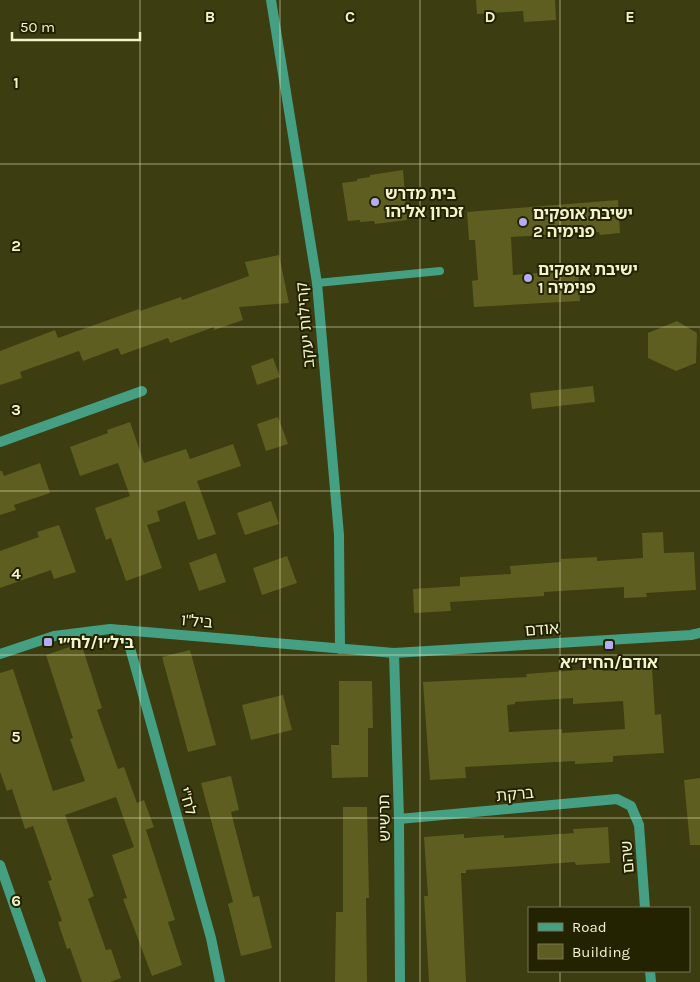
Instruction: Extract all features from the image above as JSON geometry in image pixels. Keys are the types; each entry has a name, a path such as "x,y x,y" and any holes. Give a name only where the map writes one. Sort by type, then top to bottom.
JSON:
{"street":[{"name":"קהילות יעקב","path":"271,0 317,283 339,535 340,650"},
{"path":"0,442 142,391"},
{"name":"ביל\"ו","path":"0,654 54,636 110,629 340,650 394,653"},
{"name":"לח\"י","path":"125,630 211,938 220,982"},
{"name":"אודם","path":"394,653 697,634"},
{"name":"תרשיש","path":"394,653 399,819 400,982"},
{"name":"ברקת","path":"399,819 617,799 631,806"},
{"name":"שהם","path":"631,806 639,825 645,907"},
{"path":"0,865 41,982"}],"lane":[{"path":"317,283 440,272"}],"building":[{"path":"476,0 555,0 556,20 524,22 523,11 477,14"},
{"name":"בית מדרש זכרון אליהו","path":"403,170 407,220 375,224 374,221 348,221 342,183 357,181 357,179 370,177 370,175"},
{"path":"618,200 620,233 600,235 599,232 511,237 513,275 578,270 580,301 474,307 472,281 478,280 475,240 469,240 467,212"},
{"path":"279,255 289,303 239,307 243,320 214,330 214,327 170,343 168,338 121,355 118,348 83,361 79,351 20,372 22,378 0,385 0,351 55,330 58,338 139,309 140,311 181,297 182,300 249,276 245,262"},
{"path":"677,321 697,333 696,363 676,371 648,358 648,333"},
{"path":"273,358 280,377 257,385 251,366"},
{"path":"593,386 595,402 532,409 530,393"},
{"path":"278,417 288,444 266,451 257,424"},
{"path":"130,422 144,463 186,449 190,459 233,444 241,466 197,481 216,534 198,540 185,501 157,511 160,521 147,525 162,568 126,581 111,538 106,540 95,508 130,496 118,463 80,476 70,447 108,433 107,430"},
{"path":"40,463 50,493 14,505 16,510 0,515 0,471 2,471 4,476"},
{"path":"271,501 279,524 245,535 237,513"},
{"path":"59,525 76,572 54,579 51,570 0,588 0,551 39,537 37,532"},
{"path":"663,532 664,553 694,552 696,590 646,593 647,597 624,598 624,587 544,592 544,596 450,602 451,611 414,613 413,589 460,586 460,577 511,574 510,566 561,562 561,559 597,557 597,561 643,558 642,533"},
{"path":"216,553 226,582 199,591 189,563"},
{"path":"287,556 297,583 262,595 253,568"},
{"path":"81,643 102,708 97,710 118,769 124,767 137,803 144,800 154,827 146,830 175,920 168,922 182,965 152,976 123,899 127,898 112,855 134,847 116,797 65,815 94,896 88,899 106,950 111,949 121,978 110,982 82,982 70,948 67,949 58,922 62,921 48,881 52,880 33,826 25,829 12,789 7,791 0,772 0,673 13,669 53,791 85,781 70,739 73,738 46,655"},
{"path":"190,650 216,745 188,752 162,657"},
{"path":"603,668 603,671 652,668 655,715 661,714 664,753 613,756 613,762 575,764 575,761 465,767 466,778 430,780 423,682 527,677 526,674","holes":["573,698 573,704 623,701 625,729 562,733 562,729 509,732 507,705 515,704 515,702"]},
{"path":"339,681 372,681 373,728 368,728 368,777 332,778 331,745 339,745"},
{"path":"283,695 292,730 251,740 242,705"},
{"path":"231,776 239,810 231,812 253,897 259,896 272,948 241,956 228,904 233,902 201,783"},
{"path":"700,778 700,845 690,845 684,780"},
{"path":"343,807 367,807 369,898 366,898 367,982 335,982 336,912 343,912"},
{"path":"608,827 610,863 576,865 575,862 466,870 466,873 461,873 466,982 429,982 424,896 428,896 424,837 464,834 464,838 504,835 504,838 574,833 573,829"}],"place":[{"name":"בית מדרש זכרון אליהו","path":"375,202"},
{"name":"ישיבת אופקים פנימיה 2","path":"523,222"},
{"name":"ישיבת אופקים פנימיה 1","path":"528,278"},
{"name":"ביל״ו/לח״י","path":"48,642"},
{"name":"אודם/החיד״א","path":"609,645"}]}
